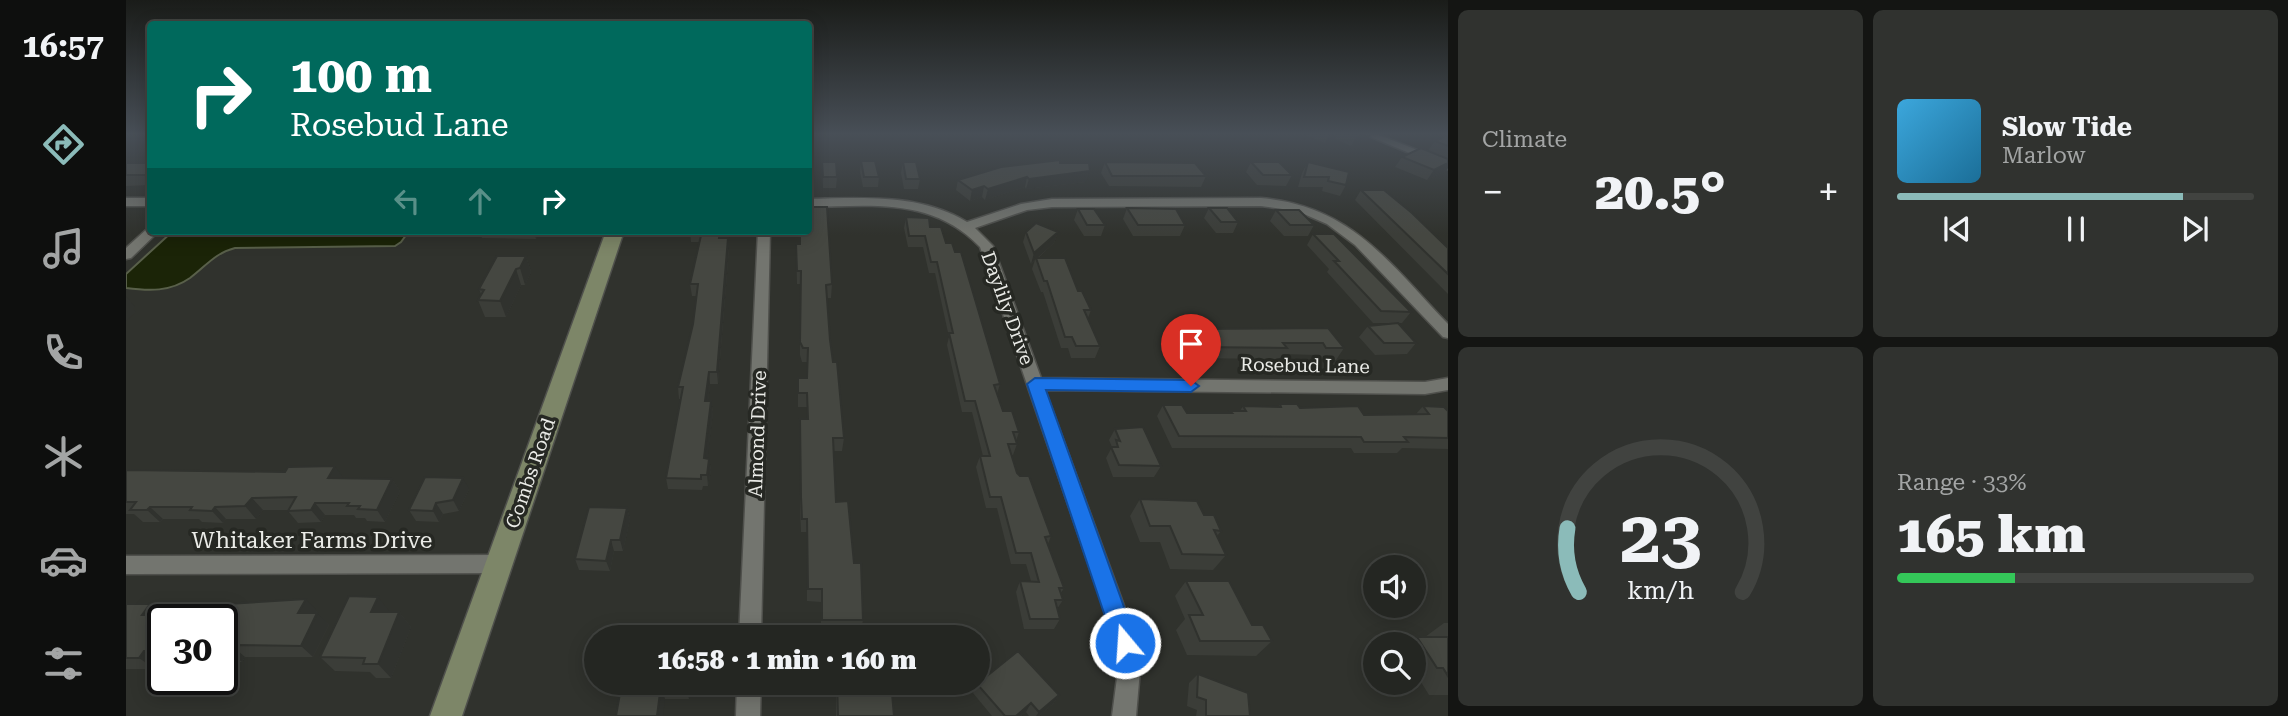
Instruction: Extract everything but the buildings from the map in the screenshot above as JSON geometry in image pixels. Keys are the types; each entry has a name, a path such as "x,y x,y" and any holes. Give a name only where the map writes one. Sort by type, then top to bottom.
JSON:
{"street":[{"path":"126,202 147,202"},
{"path":"812,203 905,204 936,211 967,226 1025,207 1052,203 1261,202 1299,207 1330,219 1351,233 1448,332"},
{"name":"Daylily Drive","path":"967,226 989,252 1123,633 1129,670 1124,716"},
{"path":"126,255 148,235"},
{"name":"Combs Road","path":"446,716 614,235"},
{"name":"Almond Drive","path":"750,625 764,235"},
{"name":"Rosebud Lane","path":"1035,384 1425,388 1448,384"},
{"name":"Whitaker Farms Drive","path":"126,565 498,564"},
{"path":"748,716 749,695"}],"shaded area":[{"path":"169,235 406,235 395,246 235,248 216,257 182,283 167,288 126,288 126,274"}],"route":[{"path":"1125,643 1035,384 1191,386"}]}
